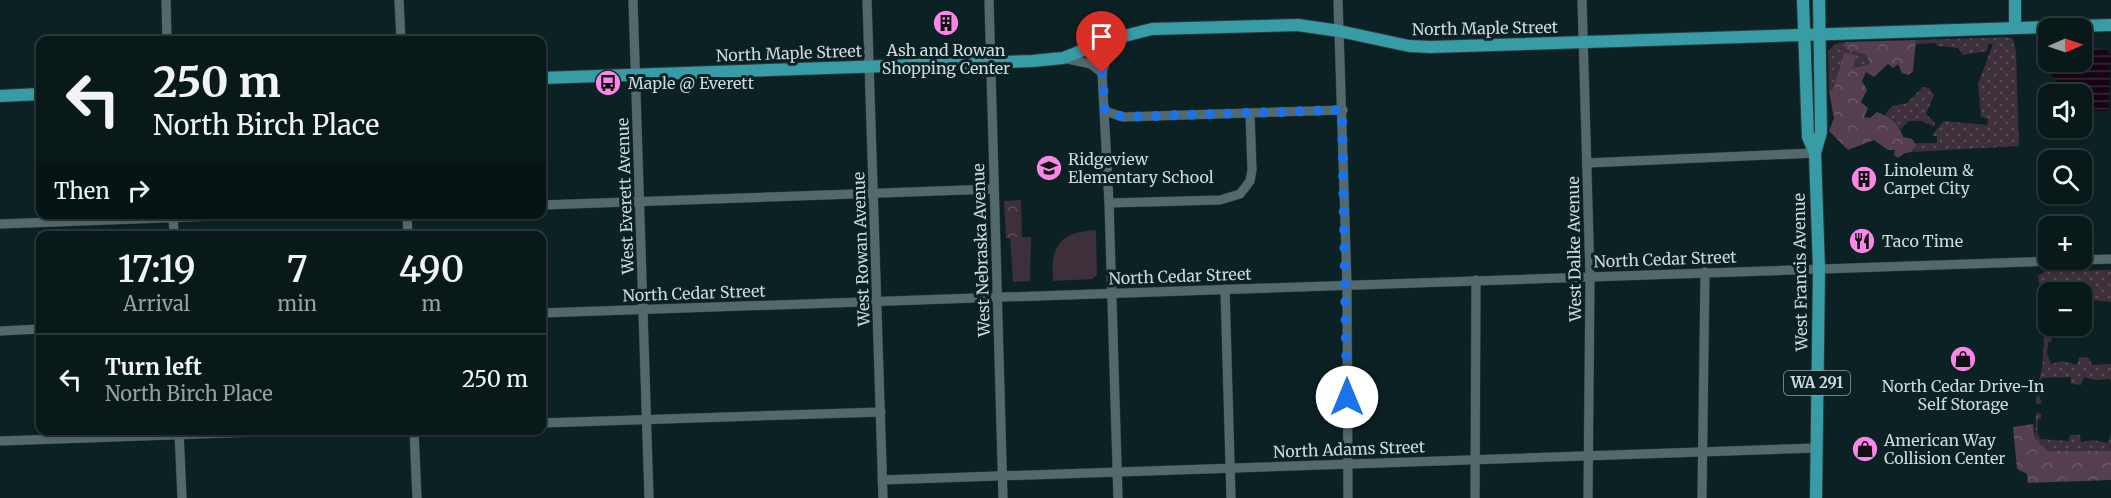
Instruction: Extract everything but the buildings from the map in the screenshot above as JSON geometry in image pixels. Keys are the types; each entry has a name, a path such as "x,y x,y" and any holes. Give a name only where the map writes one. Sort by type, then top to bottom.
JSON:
{"main road":[{"name":"West Francis Avenue","path":"1803,0 1808,137 1815,153"},
{"name":"West Francis Avenue","path":"1816,498 1819,269 1815,153 1821,132 1819,0"},
{"path":"2015,0 2015,28"},
{"name":"North Maple Street","path":"546,78 991,63 1063,58 1112,39 1152,29 1298,25 1410,46 1804,37 2111,25"},
{"path":"0,96 36,94"}],"street":[{"path":"166,0 167,36"},
{"path":"399,0 401,36"},
{"name":"West Everett Avenue","path":"633,0 649,498"},
{"name":"West Rowan Avenue","path":"867,0 883,498"},
{"name":"West Nebraska Avenue","path":"989,0 1003,498"},
{"path":"1338,0 1347,285 1348,498"},
{"name":"West Dalke Avenue","path":"1582,0 1590,276 1588,498"},
{"path":"1112,39 1102,73 1113,293 1118,498"},
{"path":"1063,58 1091,64 1102,73"},
{"path":"1105,111 1123,117 1342,110"},
{"path":"1109,203 1220,200 1240,194 1250,181 1252,170 1250,114"},
{"path":"1587,163 1815,153"},
{"path":"546,205 994,189"},
{"path":"0,224 108,219"},
{"name":"North Cedar Street","path":"546,313 2111,259"},
{"path":"1702,498 1705,272"},
{"path":"1475,498 1476,280"},
{"path":"1225,289 1231,498"},
{"path":"0,331 36,329"},
{"path":"546,423 881,412"},
{"path":"0,441 134,435"},
{"path":"179,435 182,498"},
{"path":"414,435 417,498"},
{"name":"North Adams Street","path":"882,480 1817,448"}],"green space":[{"path":"2009,37 2013,39 2016,52 2019,146 1911,152 1915,143 1937,143 1937,137 1932,135 1944,121 1987,125 1988,119 1981,117 1978,84 1993,44 1988,44 1987,51 1963,55 1958,48 1936,46 1937,43 1915,44 1916,40"},
{"path":"1916,40 1913,71 1908,75 1902,73 1898,64 1893,68 1888,64 1874,77 1866,72 1862,81 1867,90 1861,102 1868,108 1864,117 1870,118 1877,112 1886,116 1897,125 1903,137 1912,139 1916,145 1911,152 1898,158 1894,155 1895,150 1888,150 1874,140 1848,150 1829,131 1834,118 1829,91 1833,90 1844,53 1856,55 1853,68 1870,64 1866,55 1847,49 1845,42"},
{"path":"1845,42 1847,49 1866,55 1870,64 1853,68 1853,61 1843,64 1833,90 1829,91 1828,51 1835,44"},
{"path":"1923,87 1929,88 1934,95 1926,114 1935,123 1935,127 1921,121 1909,121 1901,129 1885,115 1892,106 1907,103"},
{"path":"1021,200 1022,237 1006,238 1004,201"},
{"path":"1096,230 1097,275 1093,279 1053,281 1053,259 1060,243 1074,234"},
{"path":"1010,237 1031,237 1030,281 1013,282"},
{"path":"2111,270 2111,302 2093,300 2092,304 2092,282 2039,282 2038,276 2046,271"},
{"path":"2044,336 2052,338 2051,342 2048,342 2047,354 2051,364 2062,361 2077,365 2079,357 2089,358 2092,365 2111,364 2111,383 2110,379 2094,380 2084,377 2081,385 2071,384 2071,377 2042,378 2038,393 2042,403 2036,404"},
{"path":"2036,413 2041,414 2041,419 2038,419 2037,432 2040,439 2069,441 2070,435 2080,435 2081,442 2093,440 2108,443 2111,435 2111,451 2048,451 2035,439"},
{"path":"2033,424 2035,439 2048,451 2111,451 2111,480 2028,483 2027,474 2017,469 2013,427"}],"shaded area":[{"path":"2092,47 2106,50 2111,55 2109,111 2092,109 2092,84 2059,84 2050,72 2092,72"}],"place":[{"name":"Ash and Rowan Shopping Center","path":"946,23"},
{"name":"Maple @ Everett","path":"608,83"},
{"name":"Ridgeview Elementary School","path":"1049,168"},
{"name":"Linoleum & Carpet City","path":"1864,179"},
{"name":"Taco Time","path":"1862,241"},
{"name":"North Cedar Drive-In Self Storage","path":"1963,359"},
{"name":"American Way Collision Center","path":"1865,449"}],"route":[{"path":"1102,73 1105,111 1123,117 1342,110 1347,285 1347,397"}]}
